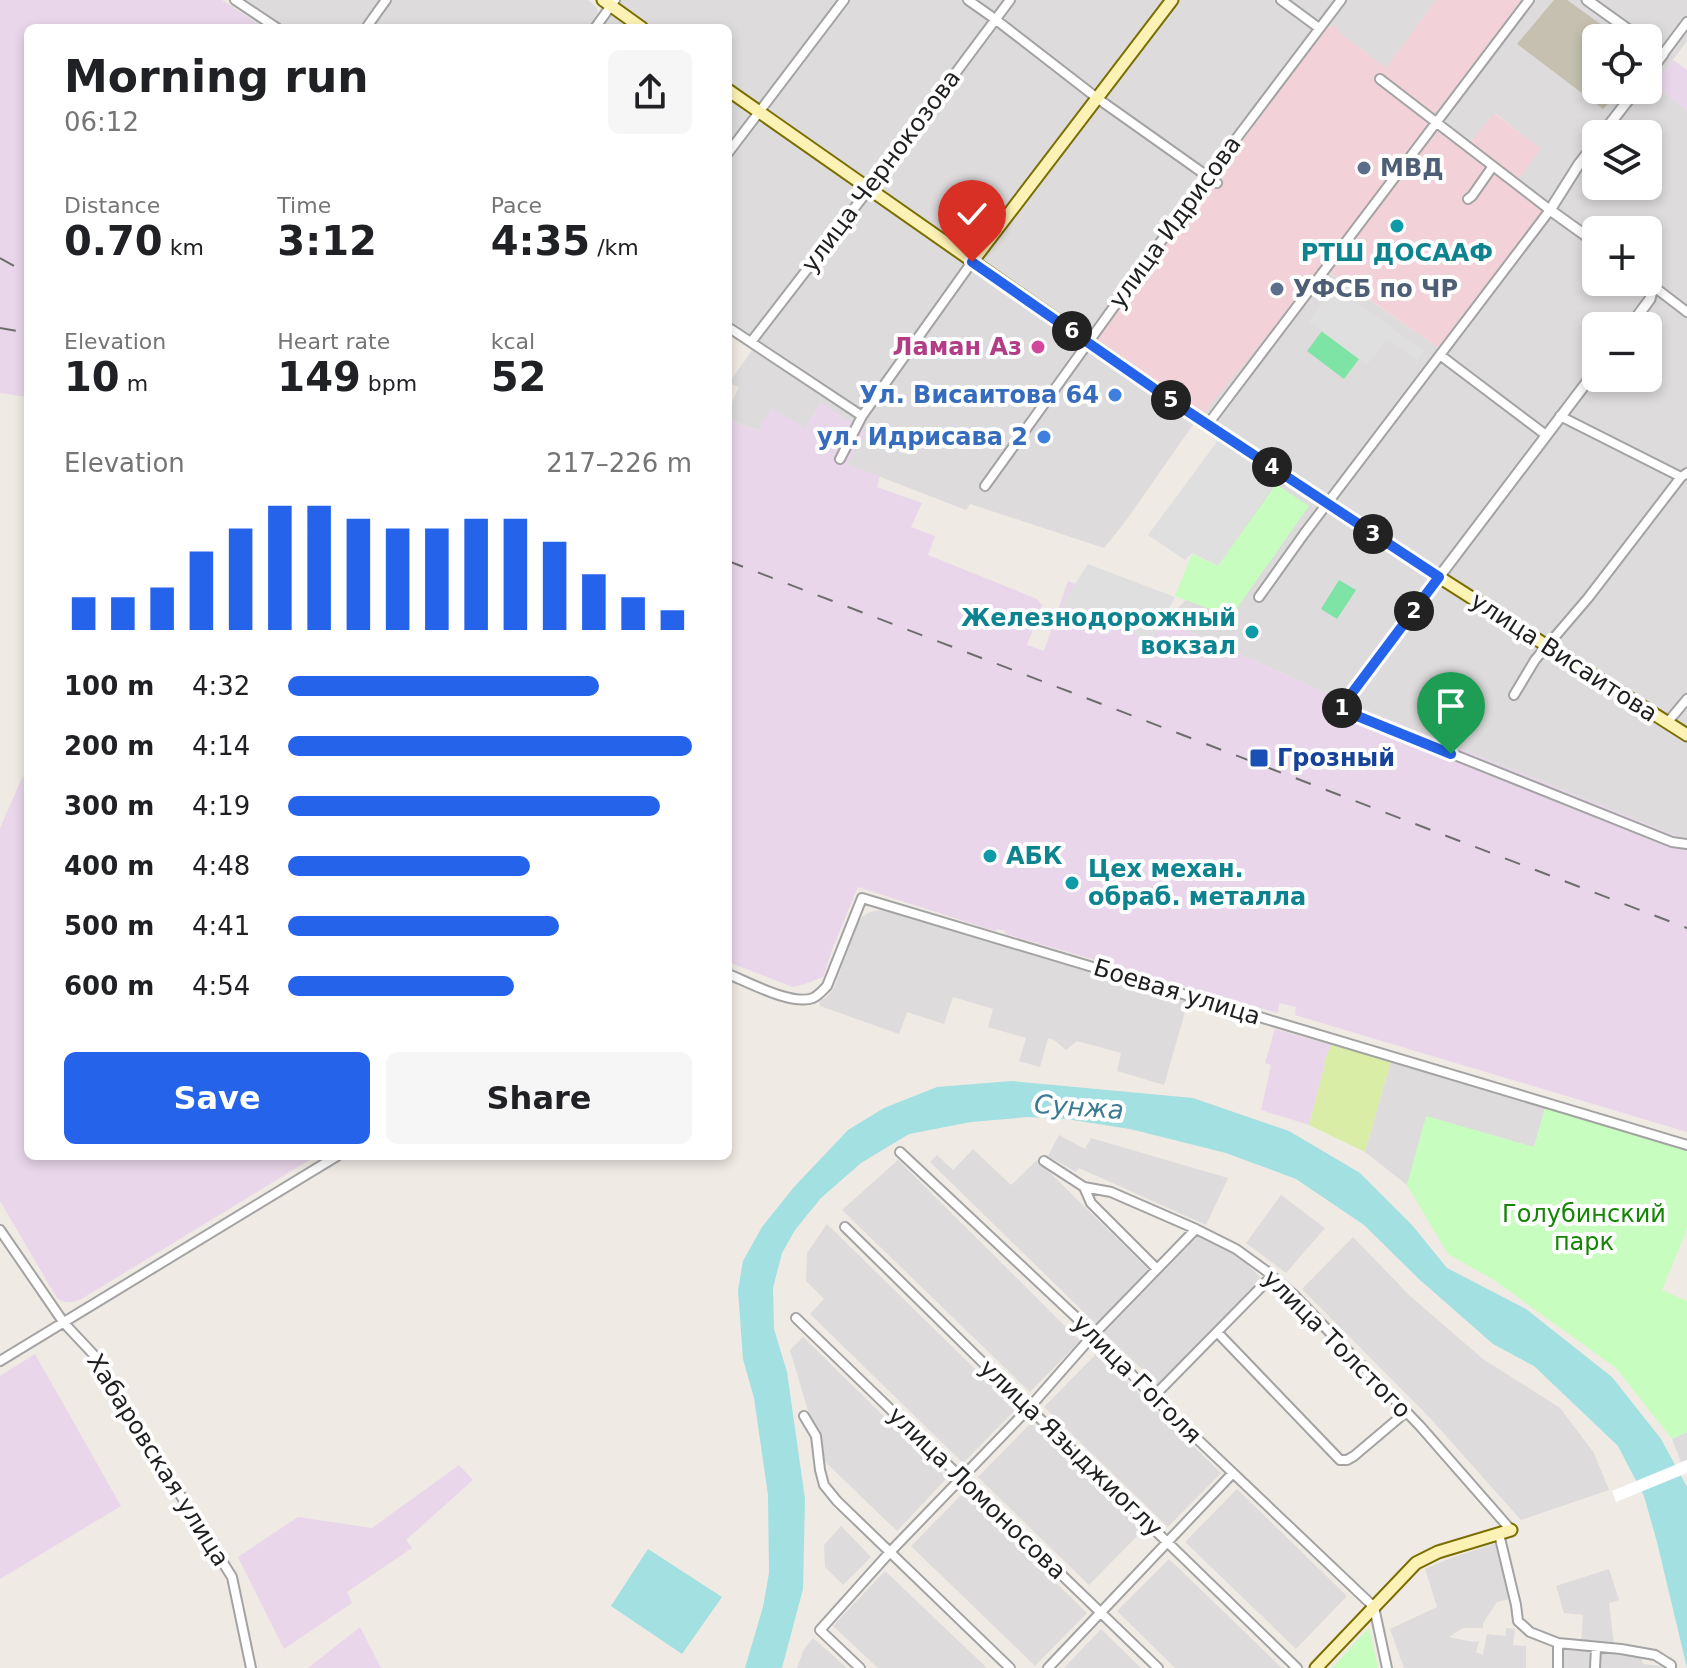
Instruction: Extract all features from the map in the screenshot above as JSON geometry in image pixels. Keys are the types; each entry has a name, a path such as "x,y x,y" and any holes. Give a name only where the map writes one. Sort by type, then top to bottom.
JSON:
{"main road":[{"path":"972,262 1172,0"},
{"path":"610,2 637,24"},
{"name":"улица Висаитова","path":"732,93 1208,424 1439,577 1687,735"},
{"path":"1316,1668 1416,1563 1427,1556 1511,1530"}],"street":[{"path":"235,0 271,24"},
{"path":"369,24 386,0"},
{"path":"732,148 844,0"},
{"path":"968,0 1097,98 1217,183"},
{"name":"улица Чернокозова","path":"751,342 1010,0"},
{"path":"1281,0 1319,28"},
{"name":"улица Идрисова","path":"985,486 1208,176 1341,0"},
{"path":"1208,424 1529,0"},
{"path":"1587,0 1620,24"},
{"path":"597,24 610,2"},
{"path":"1663,54 1687,22"},
{"path":"1380,79 1582,233"},
{"path":"1613,120 1625,104"},
{"path":"1259,597 1550,210 1582,160"},
{"path":"1468,199 1493,166"},
{"path":"840,459 862,416 972,262"},
{"path":"1662,293 1687,312"},
{"path":"732,330 862,416"},
{"path":"1440,355 1546,435"},
{"path":"1582,388 1340,709 1672,842 1687,844"},
{"path":"1514,695 1535,660 1684,475 1560,416"},
{"path":"1667,723 1687,699"},
{"name":"Боевая улица","path":"732,976 787,998 802,1000 821,993 827,986 862,898 1687,1145"},
{"name":"улица Гоголя","path":"900,1152 1094,1334 1153,1397 1374,1607"},
{"path":"0,1361 330,1160"},
{"name":"улица Толстого","path":"1044,1161 1084,1187 1111,1192 1236,1249 1293,1294 1406,1412 1511,1530"},
{"path":"1084,1187 1091,1203 1157,1269"},
{"name":"улица Языджиоглу","path":"845,1227 1297,1668"},
{"path":"860,1668 820,1630 890,1552 1029,1408 1094,1334 1196,1229"},
{"name":"Хабаровская улица","path":"0,1230 64,1323 94,1355 232,1577 251,1668"},
{"path":"1153,1397 1271,1277"},
{"name":"улица Ломоносова","path":"796,1318 1158,1668"},
{"path":"1217,1332 1340,1460 1354,1456 1406,1412"},
{"path":"804,1416 816,1436 824,1485 837,1501 1010,1668"},
{"path":"1048,1668 1232,1474"},
{"path":"1499,1534 1518,1621 1530,1632 1558,1643 1655,1655 1671,1668"},
{"path":"1374,1607 1387,1668"},
{"path":"1558,1643 1558,1668"},
{"path":"1595,1668 1596,1648"}],"shaded area":[{"path":"0,0 222,0 259,24 24,24 24,396 0,393"},
{"path":"246,0 379,0 361,24 281,24"},
{"path":"392,0 588,0 598,11 591,24 376,24"},
{"path":"621,0 1436,0 1386,68 1341,34 1334,25 1332,28 1323,22 1323,268 1438,347 1517,181 1540,149 1495,113 1469,144 1441,123 1535,0 1687,0 1687,41 1662,74 1662,24 1582,24 1582,104 1662,104 1662,91 1687,110 1687,838 1355,706 1166,621 1218,566 1278,477 1195,422 1104,548 970,504 966,510 847,464 821,403 805,428 759,431 732,421 732,402 739,387 732,384 732,379 759,340 732,322 732,24 603,24"},
{"path":"1436,0 1535,0 1441,123 1469,144 1494,113 1541,149 1517,181 1551,207 1438,347 1324,268 1196,422 1083,346 1323,21 1331,28 1334,24 1341,34 1386,68"},
{"path":"1554,0 1567,0 1600,24 1582,24 1582,93 1517,44"},
{"path":"1673,60 1687,70 1687,110 1662,91 1662,74"},
{"path":"1335,286 1424,351 1418,360 1386,339 1367,365 1309,322"},
{"path":"821,403 867,432 847,464 880,476 877,487 922,503 911,527 935,536 928,555 1037,599 1042,605 1027,645 1044,651 1068,581 1166,621 1355,706 1687,838 1687,1132 1295,1015 1296,1007 1279,1003 1278,1013 1006,934 1005,931 995,931 858,887 823,977 793,987 732,964 732,421 758,431 771,409 805,428"},
{"path":"1219,439 1278,477 1218,566 1192,553 1185,560 1148,535"},
{"path":"1088,564 1175,597 1152,641 1061,606"},
{"path":"24,776 24,1160 309,1160 73,1302 57,1298 0,1201 0,828"},
{"path":"880,910 1188,1002 1164,1085 1117,1071 1121,1053 1077,1041 1066,1050 1048,1038 1040,1067 1019,1061 1026,1038 988,1027 993,1009 953,997 944,1024 907,1012 899,1034 820,1006 819,1000 826,998 834,988 856,926 862,917"},
{"path":"1275,1029 1331,1045 1309,1125 1261,1110 1271,1065 1265,1063"},
{"path":"1391,1061 1545,1108 1534,1147 1427,1117 1407,1185 1365,1152"},
{"path":"1059,1135 1085,1149 1091,1138 1228,1178 1206,1225 1079,1168 1076,1172 1048,1156"},
{"path":"973,1149 1011,1185 1037,1160 1150,1271 1097,1325 930,1162 937,1155 953,1170"},
{"path":"898,1160 1080,1341 1030,1392 842,1210"},
{"path":"1281,1195 1325,1228 1286,1273 1246,1243"},
{"path":"827,1224 1016,1409 963,1463 810,1314 824,1299 806,1281 807,1253"},
{"path":"1200,1234 1233,1251 1261,1278 1160,1386 1104,1333"},
{"path":"1353,1237 1410,1296 1483,1359 1560,1408 1594,1453 1609,1490 1521,1520 1429,1417 1302,1289"},
{"path":"803,1337 947,1478 897,1531 815,1452 811,1421 790,1350"},
{"path":"1097,1353 1221,1473 1168,1527 1044,1407"},
{"path":"35,1354 121,1506 0,1579 0,1376"},
{"path":"1031,1423 1142,1531 1089,1585 978,1477"},
{"path":"1687,1432 1687,1460 1681,1462 1672,1439"},
{"path":"459,1465 473,1480 406,1540 412,1548 347,1592 352,1603 284,1649 238,1557 298,1517 372,1528"},
{"path":"1237,1489 1347,1596 1296,1649 1185,1542"},
{"path":"963,1493 1087,1613 1035,1666 911,1546"},
{"path":"841,1526 871,1557 843,1585 825,1567 824,1545"},
{"path":"1497,1543 1513,1598 1497,1602 1483,1628 1463,1628 1449,1637 1479,1641 1476,1652 1483,1655 1487,1634 1506,1636 1506,1628 1515,1629 1513,1645 1526,1646 1526,1668 1404,1668 1390,1629 1437,1607 1425,1569"},
{"path":"1169,1559 1282,1668 1175,1668 1117,1611"},
{"path":"1609,1569 1619,1600 1609,1603 1614,1644 1581,1643 1583,1615 1564,1613 1556,1586"},
{"path":"885,1571 987,1668 878,1668 833,1626"},
{"path":"360,1627 381,1668 308,1668"},
{"path":"1101,1629 1141,1668 1064,1668"},
{"path":"813,1638 847,1668 797,1668 804,1649"},
{"path":"1561,1649 1594,1652 1593,1668 1561,1668"},
{"path":"1601,1652 1641,1655 1643,1664 1663,1668 1599,1668"}],"green space":[{"path":"1322,331 1359,359 1344,379 1307,351"},
{"path":"1276,484 1309,506 1237,608 1238,611 1229,616 1175,596 1192,554 1218,566"},
{"path":"1339,580 1356,590 1337,619 1321,609"},
{"path":"1331,1045 1391,1061 1365,1152 1309,1125"},
{"name":"Голубинский парк","path":"1545,1108 1687,1151 1687,1229 1662,1290 1687,1301 1687,1432 1672,1439 1616,1368 1494,1280 1448,1254 1407,1185 1426,1116 1534,1147"},
{"path":"1369,1628 1378,1668 1332,1668"}],"water":[{"name":"Сунжа","path":"1012,1081 1193,1098 1289,1131 1360,1173 1412,1225 1447,1268 1526,1309 1612,1377 1661,1439 1687,1487 1687,1668 1644,1496 1618,1446 1534,1366 1493,1344 1420,1280 1364,1225 1296,1179 1226,1153 1130,1129 1066,1119 1028,1117 971,1122 909,1134 861,1163 821,1198 795,1230 782,1253 773,1288 774,1329 787,1372 805,1499 803,1589 782,1668 745,1668 763,1607 769,1573 768,1495 754,1398 743,1359 738,1290 743,1261 762,1227 794,1187 848,1130 884,1108 937,1087"},
{"path":"648,1549 722,1597 682,1654 611,1606"}],"pier":[{"path":"1687,1460 1687,1473 1616,1502 1612,1491"}],"railway":[{"path":"0,258 24,272"},
{"path":"0,328 24,332"},
{"path":"732,563 1687,928"}],"place":[{"name":"МВД","path":"1364,168"},
{"name":"РТШ ДОСААФ","path":"1397,226"},
{"name":"УФСБ по ЧР","path":"1277,289"},
{"name":"Ламан Аз","path":"1038,347"},
{"name":"Ул. Висаитова 64","path":"1115,395"},
{"name":"ул. Идрисава 2","path":"1044,437"},
{"name":"Железнодорожный вокзал","path":"1252,632"},
{"name":"Грозный","path":"1259,758"},
{"name":"АБК","path":"990,856"},
{"name":"Цех механ. обраб. металла","path":"1072,883"}],"route":[{"path":"972,262 1175,403 1439,577 1340,709 1451,754"}]}
